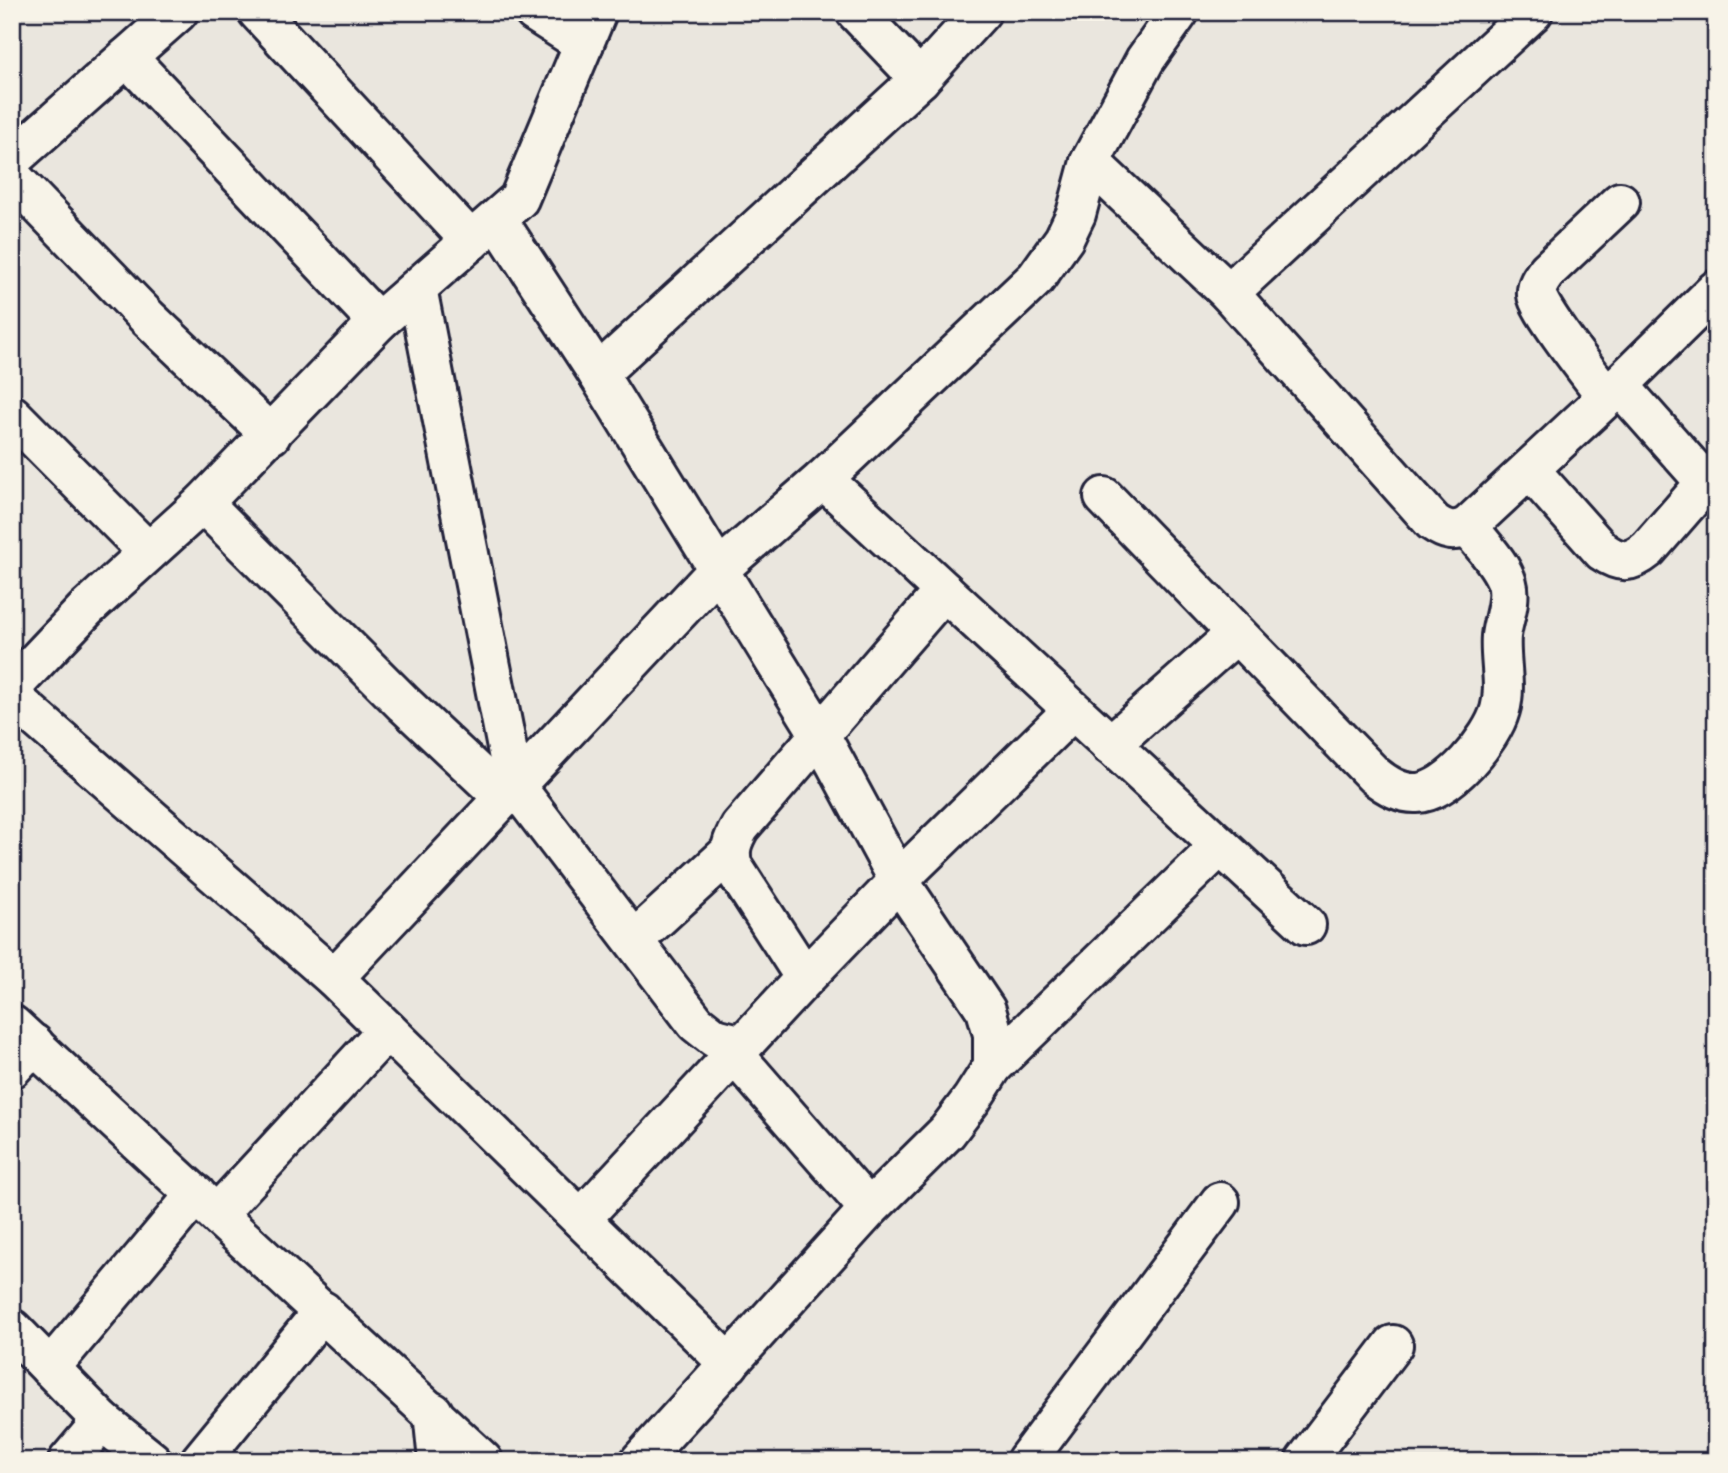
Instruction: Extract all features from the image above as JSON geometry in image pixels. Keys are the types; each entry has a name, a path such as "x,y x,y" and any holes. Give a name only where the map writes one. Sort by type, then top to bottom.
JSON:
{"street":[{"path":"12,159 178,12"},
{"path":"258,12 484,230 598,374 819,733 899,881 986,1010 993,1034 993,1066"},
{"path":"12,687 86,610 203,503 378,322 519,199 591,28 534,12"},
{"path":"856,12 920,79"},
{"path":"598,374 920,79 981,12"},
{"path":"334,978 718,570 823,479 1036,278 1064,239 1076,214 1090,162 1145,60 1179,12"},
{"path":"1229,293 1533,12"},
{"path":"127,57 378,322"},
{"path":"1090,162 1229,293 1433,522 1448,530 1458,531 1468,526 1530,470 1716,290"},
{"path":"12,177 148,318 271,435"},
{"path":"1530,470 1602,551 1625,562 1636,559 1648,549 1711,477 1613,391 1538,301 1536,292 1540,280 1548,270 1620,202"},
{"path":"417,288 509,791"},
{"path":"12,415 148,552"},
{"path":"823,479 1306,925"},
{"path":"1104,498 1381,780 1402,791 1416,793 1442,785 1478,750 1493,728 1501,709 1503,692 1500,649 1508,604 1507,582 1468,526"},
{"path":"203,503 394,694 509,791 634,940 703,1031 738,1049 869,1209"},
{"path":"805,978 733,865 730,852 732,840 819,733 944,591"},
{"path":"1110,745 1236,634"},
{"path":"12,697 334,978 729,1364"},
{"path":"580,1220 805,978 899,881 1072,711"},
{"path":"640,1461 869,1209 947,1132 993,1066 1220,846"},
{"path":"634,940 730,852"},
{"path":"50,1368 207,1204 387,1030"},
{"path":"19,1045 207,1204 483,1461"},
{"path":"1026,1461 1220,1202"},
{"path":"200,1461 323,1311"},
{"path":"12,1329 102,1421 152,1461"},
{"path":"1306,1461 1393,1345"},
{"path":"433,1412 438,1461"},
{"path":"68,1461 102,1421"}]}
